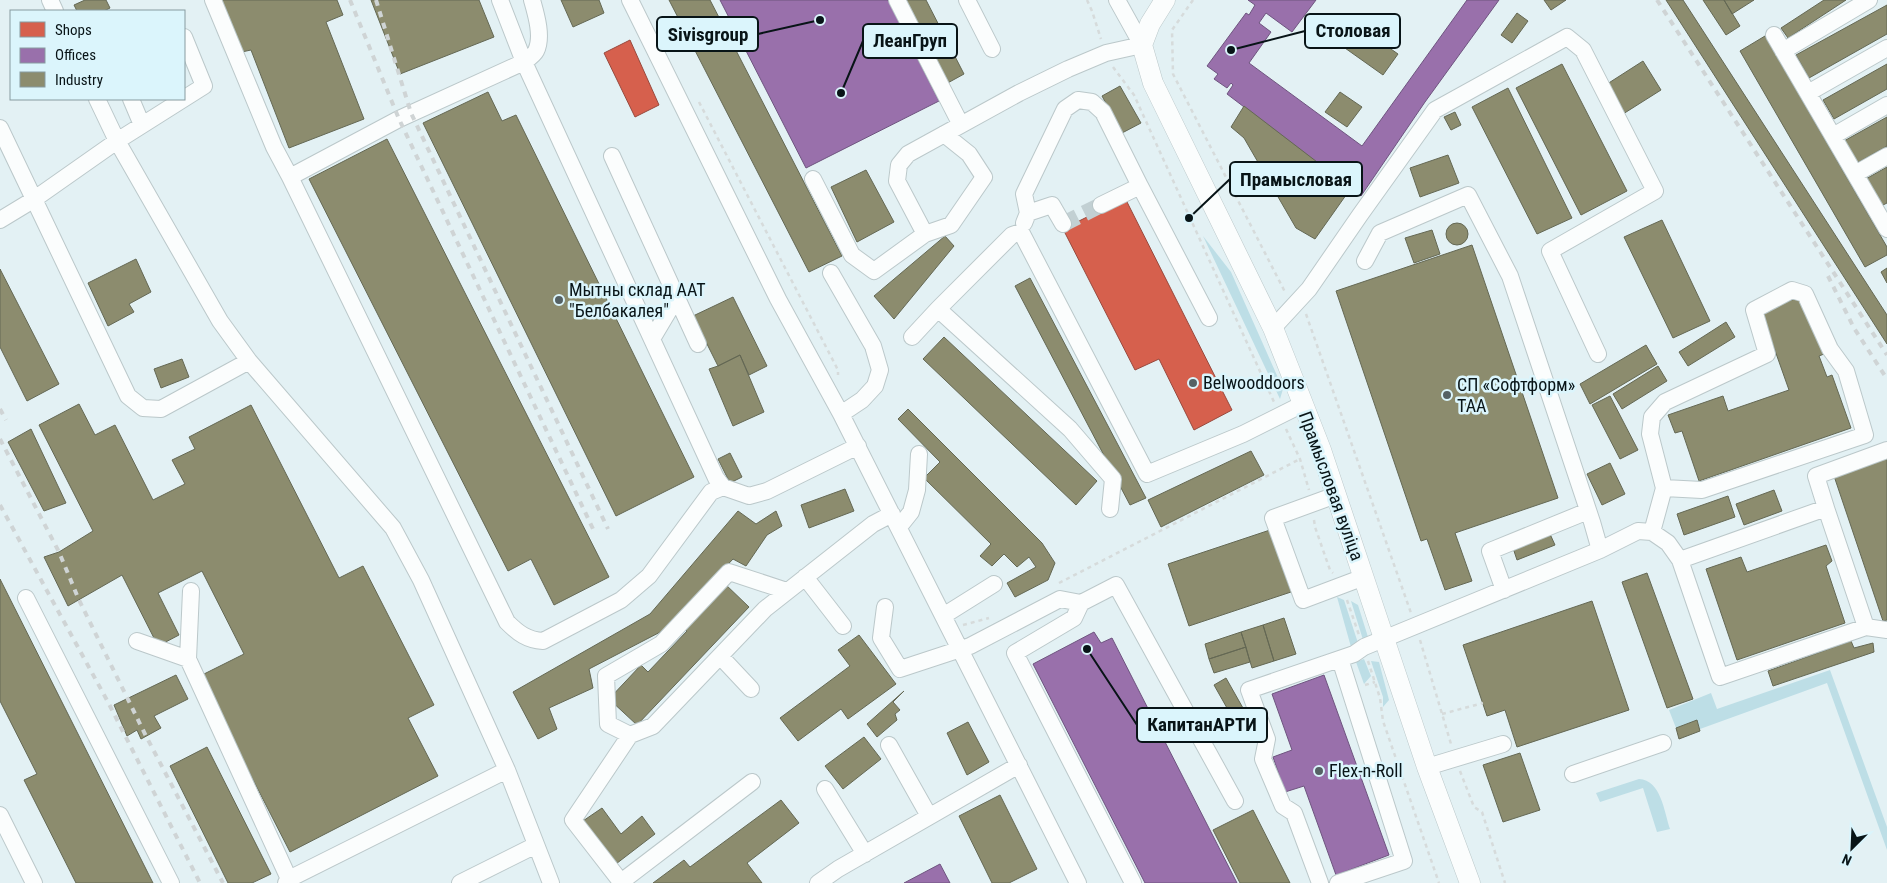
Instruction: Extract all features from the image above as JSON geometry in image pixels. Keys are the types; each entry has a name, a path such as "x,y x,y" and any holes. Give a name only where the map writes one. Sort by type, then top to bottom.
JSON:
{"main road":[{"path":"1142,45 1150,24 1165,0"},
{"name":"Прамысловая вуліца","path":"1142,45 1153,83 1273,328 1336,495 1427,766 1470,883"}],"lane":[{"path":"213,0 274,148 290,176 507,622 522,636 543,641 621,600 648,576 711,492 723,487"},
{"path":"500,0 524,62 716,478 723,487 749,496 767,491 858,446"},
{"path":"290,176 399,119 524,62 535,53 539,42 536,13 532,0"},
{"path":"630,0 778,299 858,446 1078,883"},
{"path":"897,0 961,124"},
{"path":"967,0 992,49"},
{"path":"925,234 897,181 899,165 908,154 1019,93 1068,69 1106,53 1142,45 1117,0"},
{"path":"1783,51 1869,0"},
{"path":"1774,35 1855,174 1885,221"},
{"path":"1273,328 1309,288 1435,110 1567,37 1583,50 1655,191 1550,250 1598,354"},
{"path":"185,39 204,86 185,98"},
{"path":"1808,93 1887,48"},
{"path":"97,100 117,141 220,321 249,361 393,528 422,580 507,770 551,883"},
{"path":"131,100 142,125"},
{"path":"0,220 34,200 117,141 182,100"},
{"path":"1209,318 1140,186 1104,112 1092,102 1078,100 1065,109 1024,194 1028,213 1021,232 1147,474 1243,434 1302,404"},
{"path":"1833,136 1887,105"},
{"path":"0,128 128,396 143,408 162,409 249,361"},
{"path":"813,179 852,255 874,271 925,234 951,225 984,178 968,154 944,134"},
{"path":"612,156 698,344"},
{"path":"1855,174 1887,156"},
{"path":"1102,206 1140,186"},
{"path":"1365,261 1380,233 1468,195 1510,276 1600,550"},
{"path":"1028,213 1052,205 1063,224"},
{"path":"912,338 938,309 1012,235 1021,232"},
{"path":"831,272 873,346 880,370 875,386 862,400 841,414"},
{"path":"1652,532 1664,488 1650,434 1652,417 1665,402 1767,354 1754,310 1792,290 1805,294 1830,349 1846,371 1865,435 1702,490 1664,488"},
{"path":"652,339 676,297"},
{"path":"938,309 1070,430 1113,479 1110,509"},
{"path":"1866,628 1816,476 1887,450"},
{"path":"752,782 621,882 573,820 630,735 653,726 765,609 873,524 895,520 911,512 917,490 919,454"},
{"path":"1336,495 1273,518 1303,600 1364,577"},
{"path":"1680,560 1826,508"},
{"path":"1504,590 1490,551 1588,511"},
{"path":"1320,883 1294,813 1283,806 1264,760 1267,739 1249,690 1354,654 1364,646 1600,550 1638,531 1652,532 1668,543 1680,560 1720,677 1866,628 1887,630"},
{"path":"630,735 608,724 606,676 661,644 729,572 787,591"},
{"path":"805,577 843,626"},
{"path":"946,621 994,584"},
{"path":"1132,883 1014,653 1074,618 1081,603 1116,585 1235,801"},
{"path":"191,591 188,659 288,881 507,770"},
{"path":"26,598 171,883"},
{"path":"885,607 881,638 900,670 960,649 1060,599 1081,603"},
{"path":"138,641 188,659"},
{"path":"720,656 751,690"},
{"path":"1338,883 1404,861 1340,659"},
{"path":"1573,774 1663,743"},
{"path":"1427,766 1503,744"},
{"path":"889,745 929,816"},
{"path":"818,883 864,854 1019,765"},
{"path":"826,788 864,854"},
{"path":"0,815 34,883"},
{"path":"460,883 536,845"}],"path":[{"path":"1193,0 1172,30 1173,74 1284,291 1305,313 1416,626 1456,758 1474,807 1482,812 1505,883"},
{"path":"697,97 838,370 838,389 832,396"},
{"path":"1054,586 1300,459"},
{"path":"946,621 962,626 992,617"},
{"path":"1442,714 1483,703"}],"shaded area":[{"path":"1203,236 1231,272 1283,389 1280,399"},
{"path":"1337,597 1344,600 1358,643 1351,647"},
{"path":"1351,601 1358,605 1368,637 1364,643"},
{"path":"1364,659 1371,676 1364,684 1356,662"},
{"path":"1371,661 1379,662 1389,700 1383,707 1383,697"},
{"path":"1830,670 1887,827 1887,850 1827,683 1700,729 1697,720 1676,728 1669,710 1711,693 1717,709"},
{"path":"1639,779 1652,785 1657,791 1670,829 1657,832 1643,788 1600,802 1596,793"}],"building: Shops":[{"path":"630,40 659,105 635,117 604,53"},
{"path":"1125,198 1232,410 1194,430 1159,359 1135,370 1063,229"}],"building: Offices":[{"path":"720,0 888,0 939,101 806,168"},
{"path":"1248,0 1316,0 1292,32 1266,13 1259,23 1271,32 1249,63 1362,146 1467,0 1499,0 1425,102 1361,196 1227,94 1233,85 1231,83 1227,88 1214,79 1218,74 1207,66 1246,13 1249,15 1255,5"},
{"path":"1094,632 1101,643 1112,638 1237,883 1145,883 1033,664"},
{"name":"Flex-n-Roll","path":"1324,675 1389,855 1336,875 1304,786 1285,792 1273,757 1292,750 1272,694"},
{"path":"940,864 950,883 904,883"}],"building: Industry":[{"path":"85,0 106,0 110,8 106,10 76,10 74,5"},
{"path":"216,0 337,0 343,15 326,22 364,119 289,148 251,50 237,53"},
{"path":"371,0 479,0 494,37 400,74"},
{"path":"561,0 599,0 604,13 573,27"},
{"path":"669,0 710,0 842,256 809,272"},
{"path":"900,0 926,0 964,74 944,85"},
{"path":"1544,0 1566,0 1551,10"},
{"path":"1666,0 1683,0 1887,315 1887,344"},
{"path":"1703,0 1724,0 1740,26 1726,35"},
{"path":"1724,0 1754,0 1732,14"},
{"path":"1824,0 1846,0 1788,38 1781,28"},
{"path":"1887,5 1887,34 1809,78 1796,55"},
{"path":"1517,13 1528,21 1512,43 1501,35"},
{"path":"1343,15 1398,54 1383,75 1328,36"},
{"path":"1765,36 1887,247 1887,255 1865,267 1740,51"},
{"path":"1643,61 1661,90 1623,114 1604,86"},
{"path":"1562,64 1627,191 1581,215 1516,88"},
{"path":"1887,64 1887,89 1834,119 1823,100"},
{"path":"1120,86 1141,123 1122,133 1102,96"},
{"path":"1508,88 1572,218 1537,234 1472,107"},
{"name":"Мытны склад ААТ \"Белбакалея\"","path":"488,92 502,121 516,115 694,477 616,516 423,123"},
{"path":"1340,92 1362,107 1347,127 1325,112"},
{"path":"1244,106 1351,188 1315,239 1296,228 1244,138 1231,127"},
{"path":"1455,112 1461,125 1451,130 1444,117"},
{"path":"1887,117 1887,146 1857,163 1844,141"},
{"path":"387,139 609,577 554,605 531,559 508,571 309,179"},
{"path":"1448,155 1459,183 1420,197 1410,168"},
{"path":"1887,167 1887,203 1879,207 1864,180"},
{"path":"866,170 894,222 857,242 831,187"},
{"path":"1662,220 1710,321 1673,338 1624,237"},
{"path":"1457,223 1465,226 1468,234 1465,242 1457,245 1449,242 1446,234 1449,226"},
{"path":"1432,230 1440,254 1414,263 1405,238"},
{"path":"945,236 954,246 894,319 874,296"},
{"name":"СП «Софтформ» ТАА","path":"1472,245 1558,498 1455,533 1472,581 1445,590 1427,539 1421,541 1336,291"},
{"path":"136,259 151,292 129,304 134,312 108,326 88,283"},
{"path":"1887,268 1887,283 1881,272"},
{"path":"0,269 59,384 27,401 0,347"},
{"path":"1030,278 1146,498 1130,505 1015,286"},
{"path":"1803,296 1824,354 1819,356 1827,377 1832,375 1851,428 1699,481 1682,431 1675,433 1668,415 1723,396 1728,411 1789,390 1761,311"},
{"path":"733,297 767,366 749,375 740,355 718,366 693,316"},
{"path":"1726,322 1735,337 1688,366 1679,352"},
{"path":"944,337 1097,481 1076,505 923,359"},
{"path":"1646,345 1657,364 1590,404 1580,384"},
{"path":"740,355 764,412 733,426 709,369"},
{"path":"182,359 189,377 161,388 154,369"},
{"path":"1658,366 1667,381 1622,409 1613,394"},
{"path":"1610,396 1638,450 1620,459 1592,405"},
{"path":"79,404 95,435 115,425 153,500 185,484 172,460 195,449 189,437 251,405 339,578 363,566 434,705 408,718 438,776 290,852 200,676 244,654 202,571 158,593 179,635 158,646 122,575 68,606 44,557 59,552 93,531 39,425"},
{"path":"908,409 1042,543 1055,563 1048,580 1015,597 1007,583 1036,567 1029,557 1017,567 1004,554 992,566 980,556 991,544 924,478 940,462 898,419"},
{"path":"31,429 66,503 44,511 8,442"},
{"path":"1251,451 1264,475 1161,527 1148,500"},
{"path":"730,453 742,477 730,483 718,459"},
{"path":"1887,456 1887,620 1883,621 1833,473"},
{"path":"1610,463 1625,494 1602,505 1587,474"},
{"path":"845,489 854,511 809,528 801,505"},
{"path":"1774,490 1782,511 1744,525 1736,504"},
{"path":"1728,496 1735,517 1684,535 1677,514"},
{"path":"738,511 756,524 776,511 782,526 767,535 746,566 733,559 668,628 589,669 593,688 549,708 557,729 538,739 513,692 650,614"},
{"path":"1270,530 1291,592 1189,626 1168,564"},
{"path":"1550,534 1555,545 1517,560 1513,548"},
{"path":"1826,545 1832,561 1826,566 1845,623 1737,660 1706,569 1741,557 1747,572"},
{"path":"1647,573 1693,699 1667,708 1622,582"},
{"path":"0,579 153,883 76,883 24,780 37,774 0,701"},
{"path":"724,583 749,607 637,725 609,699 641,665 648,672 687,631 682,627"},
{"path":"1592,601 1629,710 1517,747 1505,710 1487,716 1463,645"},
{"path":"1284,618 1296,654 1274,661 1263,625"},
{"path":"1263,625 1274,661 1252,668 1241,632"},
{"path":"1241,632 1246,647 1209,659 1205,644"},
{"path":"859,635 896,684 848,719 841,709 798,741 780,718 850,666 838,650"},
{"path":"1851,641 1854,648 1873,643 1874,652 1773,686 1768,671"},
{"path":"1246,647 1250,662 1214,673 1209,659"},
{"path":"176,675 188,699 154,716 161,728 141,739 137,730 127,736 114,705"},
{"path":"1226,678 1252,724 1240,731 1214,685"},
{"path":"904,691 893,702 900,710 895,714 897,720 877,737 867,724"},
{"path":"1697,720 1700,731 1679,739 1676,728"},
{"path":"968,722 989,762 967,775 947,733"},
{"path":"864,737 881,759 843,789 825,766"},
{"path":"207,747 271,874 252,883 228,883 170,766"},
{"path":"1520,753 1540,810 1503,822 1483,765"},
{"path":"1000,795 1037,869 1009,883 992,883 959,816"},
{"path":"781,800 799,823 747,863 762,883 653,883 684,860 690,867"},
{"path":"602,808 621,834 642,816 655,834 612,867 580,823"},
{"path":"1253,810 1290,883 1240,883 1213,830"}],"tunnel":[{"path":"1063,224 1101,205"}],"railway":[{"path":"350,0 399,119 594,531"},
{"path":"376,0 411,113 608,529"},
{"path":"1657,0 1887,355"},
{"path":"1828,276 1854,328 1887,379"},
{"path":"0,409 6,420"},
{"path":"0,439 59,552 79,600 146,736 223,883"},
{"path":"0,505 108,702 200,883"}],"place":[{"name":"Sivisgroup","path":"820,20"},
{"name":"Столовая","path":"1231,50"},
{"name":"ЛеанГруп","path":"841,93"},
{"name":"Прамысловая","path":"1189,218"},
{"name":"Мытны склад ААТ \"Белбакалея\"","path":"559,300"},
{"name":"Belwooddoors","path":"1193,383"},
{"name":"СП «Софтформ» ТАА","path":"1447,395"},
{"name":"КапитанАРТИ","path":"1087,649"},
{"name":"Flex-n-Roll","path":"1319,771"}]}
